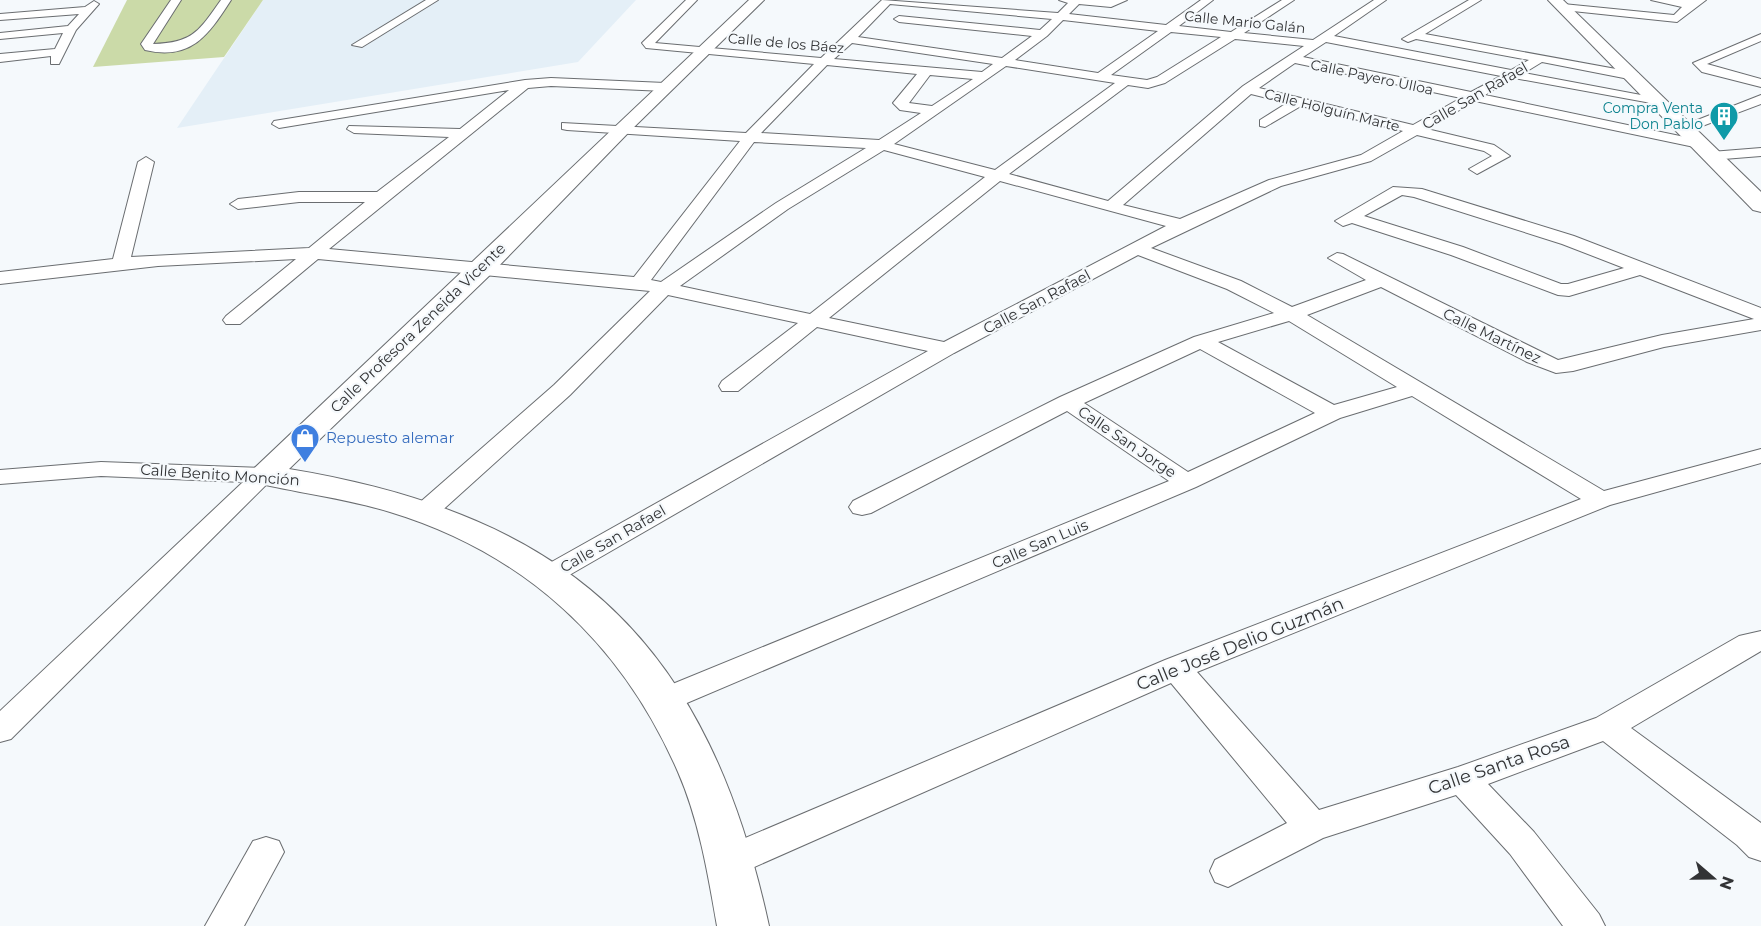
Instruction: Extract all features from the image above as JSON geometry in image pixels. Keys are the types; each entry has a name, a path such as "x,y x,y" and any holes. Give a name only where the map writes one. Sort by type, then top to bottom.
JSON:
{"street":[{"path":"0,58 57,56 71,29 98,0"},
{"path":"176,0 147,44 149,48 186,45 197,40 226,0"},
{"path":"358,45 433,0"},
{"name":"Calle de los Báez","path":"692,0 648,43 650,46 985,76"},
{"name":"Calle Profesora Zeneida Vicente","path":"0,729 264,475 483,269 622,128 757,0"},
{"path":"427,510 562,390 662,290 782,206 882,145 985,76 1063,17 1071,1 1111,4 1122,0"},
{"path":"1100,77 1208,0"},
{"path":"850,39 1148,84 1161,80 1289,0"},
{"path":"1113,205 1248,89 1381,0"},
{"path":"1388,51 1476,0"},
{"path":"1631,0 1644,16"},
{"path":"1656,0 1696,2"},
{"path":"639,283 751,136 810,74 827,61 887,1"},
{"name":"Calle Mario Galán","path":"887,1 1231,35 1320,41 1388,51 1657,102"},
{"path":"1559,4 1680,19 1696,2"},
{"path":"1559,4 1634,76 1657,102 1761,205"},
{"path":"0,17 87,10"},
{"path":"871,16 1043,34"},
{"path":"0,36 71,29"},
{"path":"1414,35 1634,76"},
{"path":"1761,37 1699,63 1706,69 1761,83"},
{"name":"Calle Payero Ulloa","path":"1293,59 1705,150 1761,152"},
{"name":"Calle San Rafael","path":"549,575 948,349 1181,225 1275,183 1366,158 1539,59"},
{"path":"927,70 900,104 904,107 934,110"},
{"path":"279,124 525,84 551,82 666,87"},
{"path":"730,386 997,176 1124,82"},
{"path":"233,320 381,197 525,84"},
{"name":"Calle Holguín Marte","path":"1248,89 1489,148 1503,156 1477,169"},
{"path":"1684,128 1761,99"},
{"path":"1265,123 1299,101"},
{"path":"567,126 882,145 1181,225"},
{"path":"354,129 465,133"},
{"path":"121,262 146,162"},
{"path":"1643,268 1569,290 1558,289 1457,251 1347,219 1399,190 1416,192 1568,240 1643,268 1761,315"},
{"path":"238,204 299,197 381,197"},
{"path":"1138,249 1234,285 1291,314 1601,500"},
{"path":"0,278 121,262 267,253 316,253 639,283 662,290 948,349"},
{"name":"Calle Martínez","path":"1337,258 1556,367 1573,365 1662,341 1761,324"},
{"path":"861,507 1068,402 1202,341 1291,314 1381,281"},
{"path":"1202,341 1332,413"},
{"name":"Calle San Luis","path":"664,700 1187,482 1332,413 1416,388"},
{"name":"Calle San Jorge","path":"1068,402 1187,482"},
{"name":"Calle José Delio Guzmán","path":"730,861 1176,668 1601,500 1761,456"},
{"name":"Calle Benito Monción","path":"0,477 100,469 264,475 348,488 427,510 490,538 549,575 591,610 630,651 664,700 701,773 730,861 743,926"},
{"name":"Calle Santa Rosa","path":"1228,871 1312,827 1462,779 1607,727 1749,643 1761,641"},
{"path":"1176,668 1312,827"},
{"path":"1607,727 1749,834 1761,846"},
{"path":"1462,779 1522,843 1586,926"},
{"path":"224,926 266,852"}],"shaded area":[{"path":"263,0 636,0 578,62 177,128"}],"green space":[{"path":"127,0 263,0 224,57 93,67"}],"place":[{"name":"Compra Venta Don Pablo","path":"1724,142"},
{"name":"Repuesto alemar","path":"305,464"}]}
